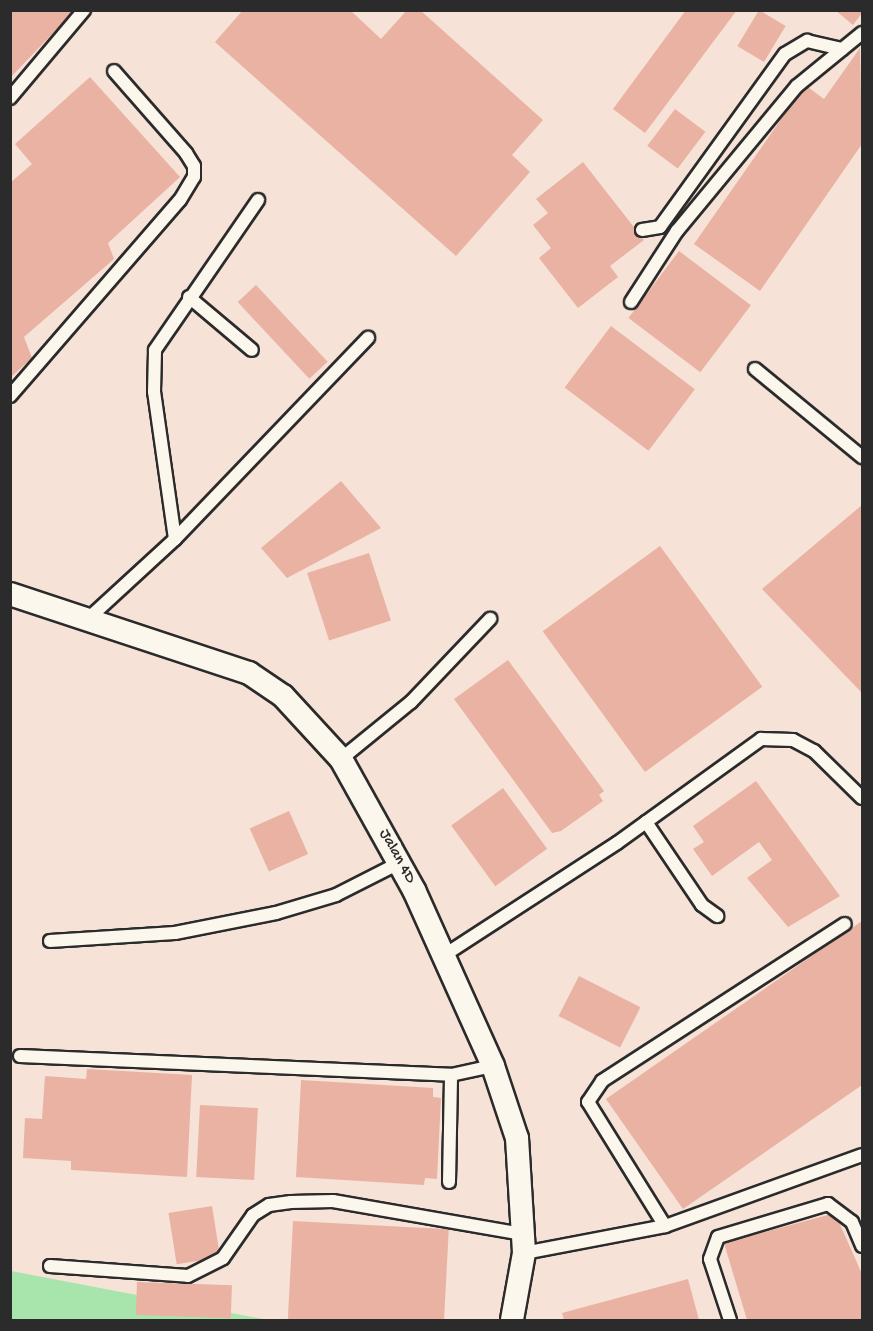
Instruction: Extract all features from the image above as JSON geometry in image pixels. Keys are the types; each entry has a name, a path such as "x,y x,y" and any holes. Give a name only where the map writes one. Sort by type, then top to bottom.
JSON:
{"street":[{"name":"Jalan 4D","path":"10,594 89,618 249,673 283,696 341,759 399,863 443,956 493,1066 517,1138 524,1244 512,1320"}],"lane":[{"path":"10,98 84,10"},
{"path":"631,302 678,231 796,86 862,33"},
{"path":"642,230 660,227 785,54 807,41 842,49"},
{"path":"10,396 180,200 194,177 194,166 186,153 114,71"},
{"path":"175,539 154,392 155,350 189,297 258,200"},
{"path":"189,297 252,350"},
{"path":"89,618 175,539 368,338"},
{"path":"755,369 862,457"},
{"path":"341,759 411,702 490,619"},
{"path":"443,956 646,822 761,740 793,740 814,751 862,798"},
{"path":"646,822 702,905 717,916"},
{"path":"50,941 174,933 276,913 336,895 399,863"},
{"path":"665,1226 588,1102 602,1081 845,924"},
{"path":"21,1056 451,1075 493,1066"},
{"path":"449,1182 451,1075"},
{"path":"50,1266 188,1276 223,1258 254,1215 269,1205 291,1202 333,1201 524,1244 665,1226 862,1155"},
{"path":"730,1320 710,1259 718,1237 828,1204 852,1222 862,1246"}],"shaded area":[{"path":"11,11 862,11 862,1320 11,1320"}],"green space":[{"path":"11,1271 268,1320 11,1320"}],"building":[{"path":"10,10 75,10 10,78"},
{"path":"243,10 350,10 381,39 407,10 420,10 543,120 512,155 530,172 456,256 215,42"},
{"path":"686,10 737,10 645,133 613,109"},
{"path":"759,10 786,26 764,62 737,46"},
{"path":"835,10 862,10 862,13 853,25"},
{"path":"860,48 862,144 760,291 694,244 805,85 824,99"},
{"path":"90,77 180,177 108,243 114,259 24,337 32,358 10,378 10,183 32,164 15,144"},
{"path":"675,109 705,132 678,169 647,146"},
{"path":"583,162 644,240 610,266 618,277 578,308 539,258 551,248 533,225 548,213 536,199"},
{"path":"679,251 751,305 700,372 628,318"},
{"path":"256,285 328,362 309,379 238,302"},
{"path":"611,326 695,389 649,451 565,387"},
{"path":"341,481 381,528 287,578 261,548"},
{"path":"862,505 862,693 762,589"},
{"path":"660,546 762,687 645,772 543,631"},
{"path":"369,553 391,621 329,641 307,573"},
{"path":"508,660 604,791 599,795 603,801 561,831 552,833 454,699"},
{"path":"756,781 840,896 788,927 747,878 772,860 759,842 712,876 693,849 704,842 693,826"},
{"path":"503,788 547,849 495,886 451,826"},
{"path":"289,811 308,854 269,871 250,828"},
{"path":"862,921 862,1085 683,1209 606,1099"},
{"path":"579,976 640,1007 620,1047 559,1016"},
{"path":"87,1069 192,1075 187,1177 71,1170 71,1161 23,1158 25,1118 42,1119 45,1076 86,1079"},
{"path":"301,1080 433,1088 433,1097 441,1098 437,1179 425,1178 424,1185 296,1177"},
{"path":"200,1105 258,1108 254,1180 196,1177"},
{"path":"212,1206 220,1257 177,1264 169,1213"},
{"path":"835,1213 862,1274 862,1320 747,1320 724,1243"},
{"path":"293,1221 449,1229 444,1320 288,1320"},
{"path":"688,1279 699,1320 564,1320 562,1313"},
{"path":"137,1282 232,1285 231,1318 136,1315"}]}
